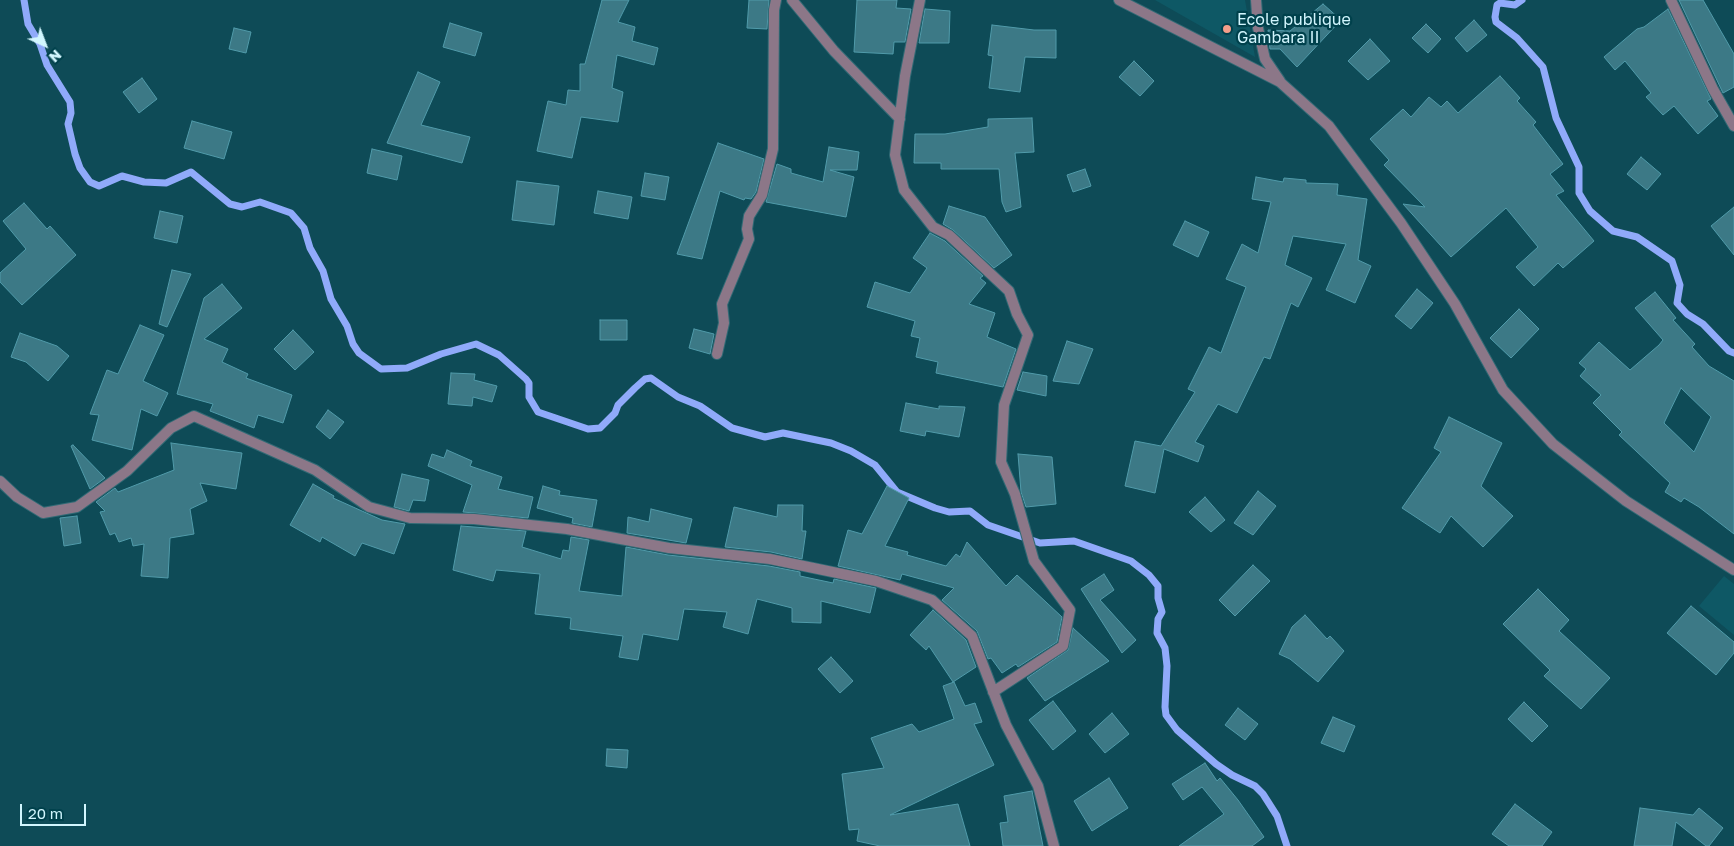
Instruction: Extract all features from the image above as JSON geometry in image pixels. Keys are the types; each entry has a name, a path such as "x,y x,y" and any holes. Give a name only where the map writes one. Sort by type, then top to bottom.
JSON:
{"street":[{"path":"717,354 724,323 722,304 749,239 747,229 750,216 762,195 773,149 774,10 776,0"},
{"path":"792,0 834,51 900,118"},
{"path":"920,0 904,76 895,156 904,190 933,227 949,235 1009,291 1017,314 1028,334 1004,405 1001,462 1015,494 1034,561 1070,610 1063,646 993,692"},
{"path":"1119,0 1280,82 1329,126 1400,223 1455,304 1503,390 1553,444 1626,501 1734,570"},
{"path":"1256,0 1258,28 1266,59 1280,82"},
{"path":"1671,0 1712,89 1734,126"},
{"path":"0,481 17,497 43,513 77,507 127,471 171,428 194,416 315,470 369,507 410,518 474,519 567,530 669,548 770,559 876,581 932,600 972,636 1006,724 1038,786 1054,846"}],"shaded area":[{"name":"Ecole publique Gambara II","path":"1155,0 1245,0 1255,57"},
{"path":"1724,576 1734,584 1734,635 1699,606"}],"building":[{"path":"602,0 629,0 618,22 635,27 632,41 658,48 654,65 617,55 612,88 623,92 618,122 581,117 572,158 537,151 548,101 566,105 568,90 580,91 580,64 585,64"},
{"path":"749,0 769,0 767,29 747,28"},
{"path":"857,0 897,0 896,8 911,9 905,42 894,42 893,54 854,52"},
{"path":"1679,0 1703,0 1734,54 1734,87 1723,93"},
{"path":"1323,4 1341,20 1297,67 1280,49 1270,49 1268,30 1290,31"},
{"path":"925,9 950,11 949,43 919,43"},
{"path":"1668,9 1711,99 1707,101 1718,116 1698,134 1674,106 1663,115 1646,97 1651,93 1625,61 1615,70 1604,57 1637,29 1644,27"},
{"path":"1474,20 1487,35 1467,52 1455,38"},
{"path":"450,23 482,33 475,56 443,47"},
{"path":"1426,24 1441,39 1428,53 1412,38"},
{"path":"992,25 1034,30 1056,30 1056,58 1025,57 1020,92 989,88 993,56 988,55"},
{"path":"234,28 251,32 246,53 229,49"},
{"path":"1370,39 1390,61 1368,80 1348,61"},
{"path":"1134,61 1154,81 1140,96 1119,77"},
{"path":"418,72 440,82 421,125 470,137 462,163 387,143"},
{"path":"1500,76 1520,98 1517,101 1536,122 1533,125 1563,164 1550,174 1564,191 1556,195 1594,241 1563,268 1558,263 1534,286 1516,267 1538,247 1506,208 1451,257 1403,204 1425,207 1384,165 1389,160 1370,139 1403,109 1411,117 1429,97 1441,107 1447,101 1458,113"},
{"path":"142,78 157,99 139,113 123,92"},
{"path":"1032,118 1034,152 1015,153 1021,207 1006,212 1002,202 999,169 941,169 941,163 914,163 915,134 945,134 988,127 988,119"},
{"path":"192,121 232,132 224,159 184,148"},
{"path":"718,143 764,159 756,192 751,199 745,198 744,200 720,191 702,259 677,254"},
{"path":"829,147 859,152 857,170 830,170 854,177 846,217 766,202 777,164 791,169 791,173 823,182"},
{"path":"372,149 402,156 397,180 367,173"},
{"path":"1641,157 1661,174 1647,190 1627,174"},
{"path":"1085,169 1091,186 1073,192 1067,175"},
{"path":"645,173 669,177 665,200 641,196"},
{"path":"1256,177 1283,182 1284,178 1306,180 1306,183 1338,184 1337,195 1367,199 1358,260 1371,266 1355,303 1326,290 1346,244 1293,236 1285,265 1312,278 1298,307 1291,303 1270,359 1264,357 1237,413 1218,404 1195,442 1204,446 1198,462 1164,449 1155,493 1125,486 1135,441 1161,446 1195,392 1188,389 1209,347 1221,353 1246,287 1226,279 1242,244 1258,253 1271,202 1252,199"},
{"path":"517,181 559,186 554,225 512,220"},
{"path":"598,191 632,197 628,219 594,213"},
{"path":"24,203 47,229 50,226 76,255 22,305 0,282 0,273 26,249 3,221"},
{"path":"949,206 985,217 1012,255 994,268 953,230 943,224"},
{"path":"1734,207 1734,255 1711,226"},
{"path":"160,211 183,216 177,243 154,238"},
{"path":"1185,221 1209,232 1198,257 1173,245"},
{"path":"930,233 945,241 983,276 980,278 986,283 969,304 995,313 987,337 1016,349 1003,387 936,373 938,362 916,357 920,338 911,336 915,321 867,307 875,282 910,293 927,268 913,258"},
{"path":"172,270 191,274 167,327 159,324"},
{"path":"222,284 242,308 204,339 228,349 222,362 248,374 246,378 292,395 283,423 258,415 254,428 210,411 213,404 177,394 204,298"},
{"path":"1417,289 1433,303 1411,329 1395,316"},
{"path":"1655,292 1676,318 1673,320 1695,344 1692,347 1709,366 1734,381 1734,534 1699,507 1684,498 1681,502 1665,492 1670,483 1619,435 1622,432 1593,403 1601,395 1580,376 1586,369 1579,363 1599,342 1630,370 1659,345 1663,340 1635,308","holes":["1681,388 1711,417 1694,452 1664,423"]},
{"path":"1519,309 1539,329 1511,358 1490,338"},
{"path":"600,320 627,320 627,340 600,340"},
{"path":"140,325 164,335 143,381 168,393 157,416 141,409 132,450 92,440 99,415 90,414 107,370 118,374"},
{"path":"694,329 714,334 710,354 689,348"},
{"path":"293,330 314,352 295,370 274,349"},
{"path":"20,333 57,346 69,356 48,381 26,362 11,357"},
{"path":"1067,341 1093,349 1079,384 1053,381"},
{"path":"1023,372 1047,376 1046,396 1017,390"},
{"path":"451,373 475,374 474,380 497,386 492,402 473,397 472,406 448,404"},
{"path":"906,403 939,409 939,406 965,407 959,437 926,431 925,436 900,431"},
{"path":"328,410 344,422 330,439 316,427"},
{"path":"1449,417 1502,443 1481,486 1513,516 1483,547 1451,516 1440,533 1402,508 1441,452 1434,448"},
{"path":"171,443 242,453 236,489 200,483 207,501 190,509 194,534 170,538 168,578 141,576 144,544 133,546 131,538 119,542 115,533 110,535 100,512 105,511 96,502 115,488 118,492 174,470"},
{"path":"73,445 105,478 90,489 71,446"},
{"path":"447,450 472,461 470,466 502,477 498,489 533,497 528,518 463,512 472,485 428,466 432,454 444,458"},
{"path":"1018,454 1052,457 1056,504 1026,507 1021,492"},
{"path":"402,474 429,480 425,501 413,500 409,511 394,507"},
{"path":"313,484 334,496 333,498 382,520 405,524 394,554 362,543 355,556 322,537 320,542 290,525"},
{"path":"543,486 560,491 559,495 597,500 592,527 572,523 573,518 537,508"},
{"path":"887,486 909,498 885,546 908,552 907,555 946,566 956,554 960,557 967,542 1006,586 1017,575 1062,617 1057,642 1018,667 1016,664 1002,673 991,658 988,659 977,631 942,600 954,588 902,574 900,580 838,566 848,530 862,534"},
{"path":"1258,491 1276,506 1253,535 1234,523"},
{"path":"1205,497 1225,520 1211,532 1189,512"},
{"path":"778,505 803,505 802,531 806,531 802,559 771,552 725,547 734,507 777,517"},
{"path":"651,509 692,519 686,543 627,533 628,517 649,522"},
{"path":"77,516 81,543 64,546 60,518"},
{"path":"461,526 526,531 522,547 561,559 563,550 569,551 571,537 589,540 579,591 622,596 626,547 668,555 769,566 800,572 800,576 833,583 834,579 876,588 870,613 821,601 821,623 792,622 792,608 757,599 748,634 723,627 727,612 684,609 678,640 643,634 638,660 619,657 623,636 570,629 571,618 535,614 540,574 496,570 493,581 453,570"},
{"path":"1253,565 1270,581 1235,616 1219,600"},
{"path":"1104,574 1114,590 1100,600 1136,640 1122,653 1081,589"},
{"path":"1538,589 1569,620 1559,631 1610,678 1581,709 1544,676 1550,670 1503,624"},
{"path":"1691,606 1734,642 1734,653 1716,675 1667,633"},
{"path":"933,610 966,640 976,667 953,682 929,646 926,650 910,635"},
{"path":"1305,615 1327,639 1330,636 1344,651 1318,682 1290,659 1279,654 1292,627"},
{"path":"1073,628 1109,661 1045,701 1027,678 1068,650"},
{"path":"831,657 853,681 840,693 818,669"},
{"path":"954,682 965,706 975,703 982,722 974,724 994,765 890,815 958,804 970,846 880,846 857,841 859,829 849,830 842,774 884,768 871,738 912,724 919,732 954,719 943,686"},
{"path":"1053,701 1076,731 1053,750 1029,720"},
{"path":"1524,702 1548,726 1532,742 1508,719"},
{"path":"1238,708 1258,724 1245,740 1225,725"},
{"path":"1112,713 1129,734 1105,753 1089,734"},
{"path":"1333,717 1355,726 1344,752 1321,743"},
{"path":"607,749 628,750 627,768 606,766"},
{"path":"1205,763 1217,781 1220,778 1238,800 1264,837 1252,846 1179,846 1224,814 1202,787 1183,800 1172,784"},
{"path":"1109,778 1128,808 1092,831 1074,801"},
{"path":"1032,791 1043,846 1003,846 1000,823 1008,822 1004,796"},
{"path":"1515,804 1552,832 1542,846 1509,846 1492,834"},
{"path":"1640,808 1693,815 1699,808 1723,828 1709,846 1706,846 1676,822 1672,846 1634,846"}],"waterway":[{"path":"24,0 28,24 40,44 47,65 70,102 71,113 68,124 75,154 80,168 90,182 99,186 122,176 144,182 166,183 191,172 230,204 242,207 260,202 291,213 304,228 310,248 323,271 331,299 347,326 353,344 359,353 381,369 407,368 441,354 476,344 499,355 526,379 529,383 529,397 538,412 588,429 600,428 615,413 618,405 635,388 645,379 651,378 678,397 700,406 732,428 765,437 783,433 831,443 851,451 875,465 897,492 935,508 949,512 970,511 988,525 1040,543 1074,541 1131,561 1149,575 1158,586 1158,598 1162,612 1158,619 1157,633 1165,648 1167,666 1166,715 1177,730 1216,764 1232,775 1255,786 1263,794 1277,816 1287,846"},
{"path":"1522,0 1515,5 1500,3 1497,5 1496,22 1517,38 1543,67 1556,118 1579,167 1579,193 1590,211 1613,231 1637,237 1672,261 1680,285 1677,303 1687,314 1703,324 1729,351 1734,353"}],"place":[{"name":"Ecole publique Gambara II","path":"1227,29"}]}
